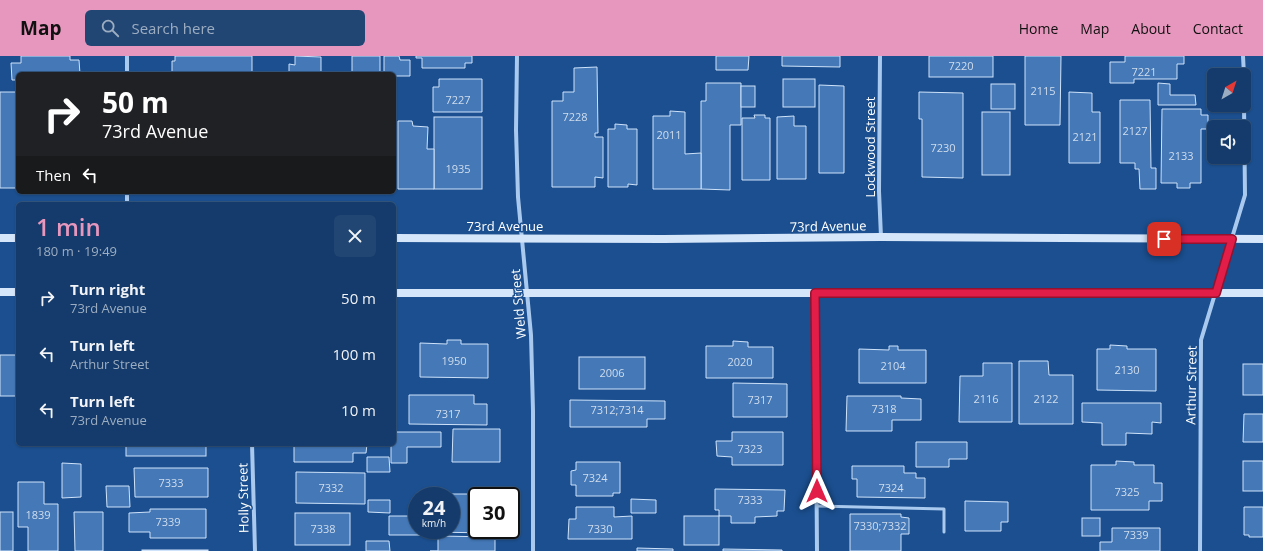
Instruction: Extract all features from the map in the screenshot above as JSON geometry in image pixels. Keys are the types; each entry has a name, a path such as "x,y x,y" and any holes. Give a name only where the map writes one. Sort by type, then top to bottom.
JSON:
{"main road":[{"name":"73rd Avenue","path":"396,238 671,239 881,237 1263,239"},
{"path":"0,238 16,238"},
{"path":"0,292 16,292"},
{"path":"396,293 1263,293"}],"street":[{"path":"127,56 127,72"},
{"name":"Weld Street","path":"517,56 517,180 531,334 533,411 533,551"},
{"name":"Lockwood Street","path":"880,56 879,191 881,237"},
{"path":"1243,56 1244,68"},
{"name":"Arthur Street","path":"1200,551 1201,340 1245,195 1244,112"},
{"path":"815,293 817,551"},
{"name":"Holly Street","path":"252,446 254,551"}],"lane":[{"path":"817,506 944,510 944,532"}],"building":[{"path":"21,56 70,56 70,60 79,60 80,72 16,72 16,80 12,80 11,63 21,63"},
{"path":"175,56 252,56 252,72 172,72 172,61 175,61"},
{"path":"295,56 321,57 321,72 289,72 289,64 295,65"},
{"path":"352,56 380,56 380,72 352,72"},
{"path":"384,56 399,56 400,60 410,60 410,76 396,76 396,72 384,72"},
{"path":"416,56 472,56 472,63 465,63 465,68 422,68 422,58 416,58"},
{"path":"716,56 749,56 748,70 716,70"},
{"path":"782,56 840,56 840,67 782,66"},
{"path":"929,56 993,56 993,77 929,77"},
{"path":"1025,56 1061,56 1060,125 1025,125"},
{"path":"1125,56 1184,56 1184,64 1177,64 1177,79 1134,79 1134,83 1110,83 1110,62 1125,62"},
{"path":"597,67 598,133 595,133 595,137 603,137 603,178 595,177 595,187 552,187 552,101 563,101 563,92 574,92 574,68"},
{"path":"439,79 482,79 482,112 433,112 433,87 439,87"},
{"path":"783,79 815,79 815,107 783,107"},
{"path":"706,83 741,83 741,125 730,125 730,190 701,189 701,101 706,101"},
{"path":"1158,83 1170,84 1170,95 1195,95 1196,105 1158,105"},
{"path":"991,84 1015,84 1015,109 991,109"},
{"path":"819,85 844,86 844,173 819,173"},
{"path":"741,86 755,86 755,107 741,107"},
{"path":"0,92 16,92 16,188 0,188"},
{"path":"919,92 963,93 963,178 922,177 922,119 919,119"},
{"path":"1069,92 1092,93 1092,112 1100,112 1100,163 1069,163"},
{"path":"1120,100 1150,100 1151,168 1156,168 1156,189 1140,189 1139,169 1135,169 1135,163 1120,163"},
{"path":"1162,109 1201,109 1201,115 1208,115 1208,120 1207,129 1201,129 1201,183 1190,183 1190,188 1177,188 1177,183 1161,183"},
{"path":"670,111 685,112 685,154 701,153 701,189 653,189 653,116 670,116"},
{"path":"982,112 1010,112 1010,175 982,175"},
{"path":"754,115 765,115 765,118 770,118 770,180 742,180 742,118 755,118"},
{"path":"794,116 794,126 806,126 806,179 777,179 777,117"},
{"path":"434,117 482,117 482,189 434,189"},
{"path":"398,121 412,121 413,126 428,127 427,149 434,149 434,189 398,189"},
{"path":"615,124 627,125 627,129 637,129 637,185 628,184 628,187 608,187 608,129 615,129"},
{"path":"447,340 461,340 461,344 488,344 488,378 420,377 420,343 447,344"},
{"path":"733,341 748,342 748,347 773,347 773,378 706,378 706,346 733,346"},
{"path":"1110,345 1127,346 1127,349 1156,349 1156,391 1097,390 1097,349 1110,349"},
{"path":"889,346 898,346 898,350 926,350 926,383 859,383 859,349 889,350"},
{"path":"0,355 16,355 16,396 0,396"},
{"path":"579,357 645,357 645,389 579,389"},
{"path":"1019,361 1048,361 1049,375 1073,375 1073,424 1019,424"},
{"path":"983,363 1012,363 1012,422 959,422 960,376 983,376"},
{"path":"1243,364 1263,364 1263,395 1243,395"},
{"path":"733,383 787,384 787,417 733,417"},
{"path":"409,395 474,395 474,404 487,404 487,425 409,424"},
{"path":"847,396 901,396 901,398 921,399 921,420 892,420 892,431 846,431"},
{"path":"570,400 665,401 665,419 647,419 647,427 570,427"},
{"path":"1082,403 1161,403 1161,423 1152,422 1152,434 1126,433 1126,445 1102,445 1102,423 1082,422"},
{"path":"1244,414 1263,414 1263,442 1243,442"},
{"path":"453,429 500,429 500,462 452,462"},
{"path":"396,432 441,432 441,447 407,447 407,463 391,463 391,446 396,446"},
{"path":"732,432 783,432 783,465 732,465 732,457 717,456 716,441 732,441"},
{"path":"916,442 967,442 967,459 949,459 949,467 916,467"},
{"path":"126,446 206,446 206,456 126,456"},
{"path":"294,446 367,446 366,453 353,453 353,462 294,462"},
{"path":"367,457 389,457 390,472 367,472"},
{"path":"1116,461 1134,462 1134,465 1154,465 1154,483 1162,483 1162,501 1149,501 1149,510 1091,510 1091,465 1116,465"},
{"path":"1243,461 1263,461 1263,491 1243,491"},
{"path":"576,462 620,462 620,493 613,493 613,496 576,496 576,485 571,485 571,471 576,470"},
{"path":"62,463 81,464 81,497 62,498"},
{"path":"852,466 904,466 904,473 916,473 916,478 925,478 925,498 857,497 857,479 852,479"},
{"path":"134,468 208,468 208,497 135,497"},
{"path":"296,472 365,473 365,504 296,503"},
{"path":"18,482 44,482 44,504 58,504 58,551 28,551 28,527 18,527"},
{"path":"106,486 129,486 130,507 107,507"},
{"path":"715,489 785,490 784,511 777,511 777,516 755,517 755,523 731,523 731,516 719,516 719,510 715,510"},
{"path":"460,494 468,494 468,533 460,532"},
{"path":"631,499 656,500 656,513 631,513"},
{"path":"368,500 390,500 390,513 368,512"},
{"path":"965,501 1008,502 1008,522 1001,522 1001,531 965,531"},
{"path":"576,507 614,507 614,517 632,516 632,539 568,539 569,519 576,519"},
{"path":"1244,507 1263,507 1263,537 1249,537 1249,535 1244,535"},
{"path":"150,509 206,509 206,538 150,538 150,532 129,532 129,513 150,512"},
{"path":"0,512 13,512 13,551 0,551"},
{"path":"74,512 103,512 103,551 75,551"},
{"path":"295,513 350,513 350,545 295,545"},
{"path":"850,514 901,514 901,517 909,518 909,534 901,534 901,551 850,551"},
{"path":"389,516 408,516 408,535 389,535"},
{"path":"684,516 719,516 719,545 684,545"},
{"path":"1082,518 1100,518 1100,536 1082,536"},
{"path":"1112,528 1160,528 1160,551 1100,551 1100,542 1112,542"},
{"path":"460,536 468,537 468,539 495,539 495,551 438,551 438,539 460,539"},
{"path":"366,541 389,541 390,551 366,551"},
{"path":"637,548 673,549 673,551 637,551"},
{"path":"723,549 782,550 782,551 723,551"},
{"path":"208,550 208,551 142,551"}],"route":[{"path":"817,491 815,293 1216,293 1232,239 1164,239"}]}
